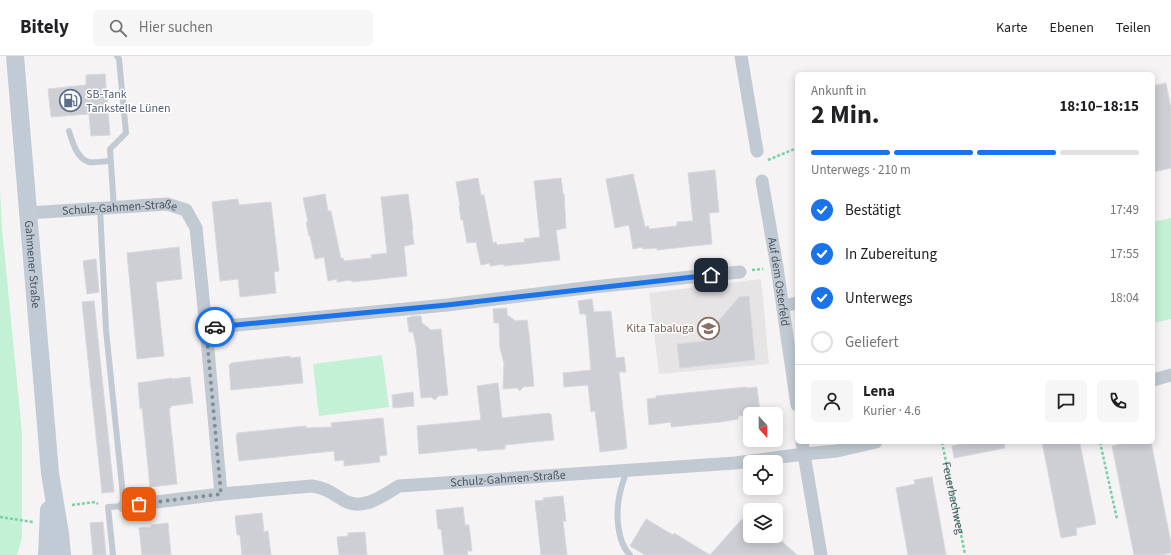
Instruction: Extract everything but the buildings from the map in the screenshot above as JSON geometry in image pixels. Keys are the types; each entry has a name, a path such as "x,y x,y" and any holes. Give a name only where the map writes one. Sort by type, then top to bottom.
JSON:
{"main road":[{"name":"Gahmener Straße","path":"15,56 50,473 62,555"},
{"name":"Gahmener Straße","path":"47,555 50,473"}],"street":[{"path":"741,56 757,151"},
{"name":"Auf dem Osterfeld","path":"762,181 778,267 795,391"},
{"name":"Schulz-Gahmen-Straße","path":"28,213 167,204 186,210 196,228 221,494"},
{"path":"206,328 447,305 601,286 740,272"},
{"path":"783,306 795,303"},
{"path":"1155,379 1171,375"},
{"path":"821,555 803,448 837,451 867,444"},
{"name":"Schulz-Gahmen-Straße","path":"124,506 221,494 312,486 323,487 346,502 361,505 378,498 399,486 736,463 803,448"}],"lane":[{"path":"114,208 110,149 126,133 119,59 117,56"},
{"path":"69,131 74,145 81,156 88,162 111,161"},
{"path":"100,208 106,330 124,506 108,507 113,555"},
{"path":"627,470 619,496 618,511 622,544 630,555"}],"path":[{"path":"766,161 795,149"},
{"path":"740,272 778,267"},
{"name":"Feuerbachweg","path":"942,444 965,554"},
{"path":"1100,444 1117,519"},
{"path":"56,507 95,502 108,507"},
{"path":"0,517 48,524"}],"shaded area":[{"name":"Kita Tabaluga","path":"761,279 769,364 659,374 649,293"}],"green space":[{"path":"0,190 2,228 22,433 22,538 17,555 0,555"},
{"path":"1171,218 1171,319 1155,323 1155,222"},
{"path":"382,355 389,407 319,416 313,364"}],"way so far":[{"path":"139,504 221,494 206,328 215,327"}],"place":[{"name":"SB-Tank Tankstelle Lünen","path":"71,101"},
{"name":"Kita Tabaluga","path":"709,328"}],"route":[{"path":"215,327 447,305 594,287 711,275"}]}
